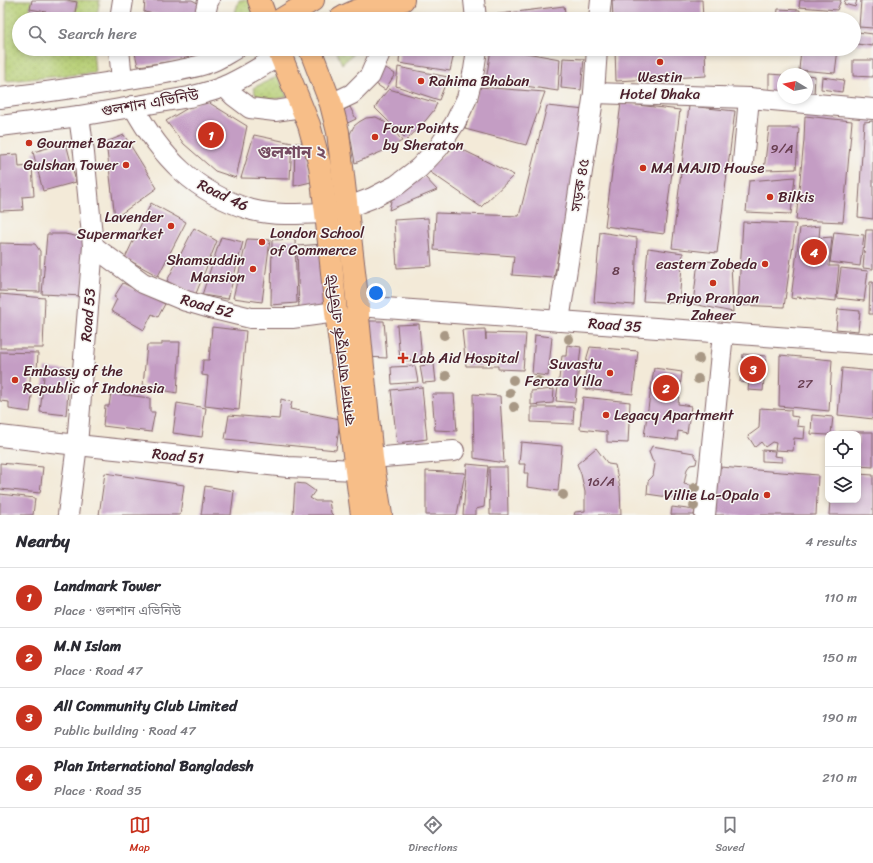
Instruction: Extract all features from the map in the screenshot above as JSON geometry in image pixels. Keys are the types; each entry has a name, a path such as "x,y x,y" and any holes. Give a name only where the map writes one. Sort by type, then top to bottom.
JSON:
{"main road":[{"path":"259,0 263,12"},
{"path":"291,12 313,0"},
{"path":"373,12 403,0"},
{"name":"কামাল আতাতুর্ক এভিনিউ","path":"284,56 336,211 358,306 364,464 362,515"},
{"name":"কামাল আতাতুর্ক এভিনিউ","path":"313,56 331,104 338,132 336,312 364,464 381,515"}],"street":[{"path":"121,12 123,0"},
{"path":"206,12 209,0"},
{"path":"474,0 475,12"},
{"path":"600,12 601,0"},
{"path":"120,56 122,80"},
{"name":"গুলশান এভিনিউ","path":"0,98 43,93 194,67 208,56 224,56"},
{"name":"গুলশান এভিনিউ","path":"0,126 79,116 189,97 225,87 242,78 275,56"},
{"path":"331,104 352,94 370,76 378,56"},
{"name":"Road 46","path":"133,106 142,123 169,159 186,176 207,190 229,201 253,210 276,214 302,214 336,211 372,198 397,185 419,168 439,147 455,123 467,98 476,56"},
{"name":"সড়ক ৪৫","path":"559,321 594,93 597,56"},
{"path":"225,87 250,108 275,111 302,107"},
{"path":"594,93 748,98 873,109"},
{"path":"743,162 748,98"},
{"name":"Road 53","path":"68,515 77,445 93,246 79,116"},
{"name":"Road 52","path":"93,246 143,283 186,301 210,308 251,318 292,318 336,312"},
{"name":"Road 35","path":"358,306 873,344"},
{"path":"705,515 723,333"},
{"name":"Road 51","path":"0,436 288,467 364,464 454,451"}],"green space":[{"path":"6,0 32,0 30,9 46,12 12,12 12,56 94,56 95,73 6,81"},
{"path":"67,0 100,0 97,12 75,12 77,2"},
{"path":"239,0 249,0 253,12 235,12"},
{"path":"338,56 351,56 342,64"},
{"path":"278,76 287,97 267,99 256,95 253,88"}],"building":[{"path":"32,0 67,0 77,2 75,12 46,12 30,9"},
{"path":"145,0 192,0 205,7 202,12 144,12"},
{"path":"612,0 702,0 703,12 613,12"},
{"path":"800,0 841,0 837,10 799,7"},
{"path":"845,0 857,0 855,7 844,4"},
{"path":"861,0 873,0 873,28 861,27"},
{"path":"564,6 565,12 516,12"},
{"path":"778,9 800,10 800,12 778,12"},
{"path":"861,32 873,34 873,46 861,44"},
{"path":"136,56 197,56 197,58 138,66"},
{"path":"400,56 453,56 450,71 399,63"},
{"path":"490,56 543,56 560,59 558,91 486,80"},
{"name":"Westin Hotel Dhaka","path":"615,56 705,56 706,76 616,81"},
{"path":"800,56 837,56 835,73 813,71 813,68 799,68"},
{"path":"563,58 584,59 581,90 561,88"},
{"path":"853,60 873,60 873,77 853,76"},
{"path":"380,64 395,74 385,90 370,80"},
{"name":"Rahima Bhaban","path":"398,67 448,77 439,100 396,86"},
{"path":"769,74 777,75 777,94 769,93"},
{"path":"813,76 815,76 813,95"},
{"path":"822,77 844,80 842,92 821,89"},
{"path":"479,87 545,92 526,145 465,129"},
{"path":"389,89 437,103 434,110 426,120 407,140 375,108"},
{"path":"203,99 247,126 236,178 215,171 184,144 166,121"},
{"name":"MA MAJID House","path":"621,103 680,110 664,234 605,226"},
{"path":"547,106 585,110 554,278 512,275 514,256 434,250 436,213 519,216"},
{"path":"689,106 735,111 717,253 672,248"},
{"path":"350,107 356,119 341,126 335,114"},
{"path":"805,116 852,121 843,222 796,220"},
{"name":"Four Points by Sheraton","path":"376,117 393,129 402,141 388,149 355,163 350,134 354,126 359,122 366,118"},
{"path":"873,121 873,219 858,217 864,122"},
{"path":"769,128 799,128 796,169 764,170"},
{"name":"Gulshan Tower","path":"124,135 157,188 115,218 106,142"},
{"path":"254,135 292,143 290,179 241,178"},
{"path":"66,143 76,182 43,191 33,152"},
{"path":"295,143 307,143 311,182 294,186"},
{"path":"455,146 514,175 481,207 427,170"},
{"path":"18,154 19,167 32,166 34,196 22,197 23,210 0,211 0,155"},
{"path":"425,177 437,190 389,210 393,192"},
{"name":"Bilkis","path":"795,177 791,214 746,212 749,181"},
{"path":"151,203 186,222 158,276 125,258"},
{"path":"428,218 432,266 397,268 394,220"},
{"name":"eastern Zobeda","path":"743,222 796,224 784,307 738,305"},
{"path":"820,226 819,238 832,237 829,266 839,266 836,301 797,297 796,299 791,298 800,228"},
{"path":"194,228 217,241 195,296 167,281"},
{"path":"866,230 873,230 873,269 863,268"},
{"path":"600,232 637,238 634,305 594,302"},
{"path":"834,232 864,235 860,266 830,262"},
{"path":"47,234 65,234 85,238 83,296 42,294"},
{"path":"221,237 243,242 228,299 202,295"},
{"name":"Shamsuddin Mansion","path":"247,239 270,240 262,302 233,298"},
{"path":"295,239 297,303 271,305 272,240"},
{"path":"0,243 35,244 40,251 40,292 0,291"},
{"path":"323,244 329,308 299,311 297,246"},
{"path":"648,248 683,253 679,303 643,301"},
{"name":"Priyo Prangan Zaheer","path":"698,261 731,262 733,312 693,304"},
{"path":"841,268 868,271 864,301 837,298"},
{"path":"870,282 873,282 873,314 869,314"},
{"path":"123,283 165,304 158,317 152,314 144,330 111,311 117,299 114,297"},
{"path":"0,294 45,298 43,348 0,348"},
{"path":"838,309 860,311 858,331 836,329"},
{"path":"362,321 384,321 387,358 365,357"},
{"path":"419,324 422,361 400,360 397,325"},
{"path":"212,327 246,331 239,410 205,406 208,376 202,375 203,360 209,360"},
{"path":"485,329 486,340 486,333 526,334 523,370 498,369 498,366 466,366 462,330"},
{"path":"535,335 552,337 548,376 532,374"},
{"path":"162,342 180,342 177,393 157,389 157,387 143,385 147,345 162,345"},
{"path":"567,345 581,347 575,403 556,401 562,356 566,356"},
{"name":"Suvastu Feroza Villa","path":"590,347 638,351 633,394 584,389 587,357"},
{"name":"Embassy of the Republic of Indonesia","path":"0,352 38,353 37,372 31,371 29,388 33,388 30,412 9,409 9,402 0,401"},
{"path":"743,354 766,356 763,391 748,390 749,383 740,382"},
{"path":"780,355 832,360 829,411 779,406"},
{"path":"434,364 436,382 423,383 420,366"},
{"path":"415,366 418,382 392,384 391,367"},
{"path":"45,368 70,371 66,415 40,412"},
{"path":"654,368 682,372 678,404 691,406 687,433 678,431 677,440 644,436"},
{"path":"842,368 873,371 873,419 838,415"},
{"path":"422,387 427,439 397,443 391,390"},
{"path":"554,389 553,403 531,405 531,391"},
{"path":"111,393 150,398 150,412 155,412 151,432 103,426 105,406 109,406"},
{"path":"432,394 454,394 457,431 435,430"},
{"path":"473,394 500,396 504,463 474,458"},
{"name":"Legacy Apartment","path":"583,397 630,402 628,443 607,442 607,432 580,429"},
{"path":"281,399 292,402 290,409 340,419 336,450 225,439 229,415 279,419"},
{"path":"177,403 206,408 202,437 173,433"},
{"path":"531,407 574,407 573,424 531,422"},
{"path":"760,408 791,410 791,416 798,417 797,426 805,427 804,439 794,438 793,451 775,450 776,443 772,442 765,447 761,442 755,447 748,436 759,428"},
{"path":"812,415 833,417 831,431 825,431 825,435 811,434"},
{"path":"861,432 873,432 873,467 861,466"},
{"path":"521,442 562,446 558,491 527,487 528,473 524,473 525,464 519,464"},
{"path":"652,446 694,453 697,459 696,464 690,465 687,469 684,484 693,486 692,497 683,499 679,497 647,494 648,481 653,476 655,464 649,452"},
{"path":"596,448 608,464 615,465 620,488 621,515 574,515 575,512 585,511 585,492 577,464"},
{"path":"762,450 775,451 774,456 782,457 782,462 762,461"},
{"path":"0,463 43,467 40,493 0,489"},
{"path":"467,464 488,466 484,507 476,509 476,515 463,515"},
{"path":"489,467 507,467 508,515 490,515"},
{"name":"Villie La-Opala","path":"720,467 818,475 816,515 715,515"},
{"path":"426,471 465,473 457,515 426,515"},
{"path":"105,473 184,485 180,515 99,515"},
{"path":"861,474 873,475 873,515 829,515 830,503 861,503"},
{"path":"295,483 305,484 315,491 310,498 315,501 329,501 331,513 333,515 293,515"},
{"path":"205,486 234,491 231,515 201,515"},
{"path":"0,494 35,498 33,515 0,515"},
{"path":"672,507 695,510 694,515 671,515"}],"place":[{"name":"Westin Hotel Dhaka","path":"660,62"},
{"name":"Rahima Bhaban","path":"421,81"},
{"name":"Landmark Tower","path":"211,135"},
{"name":"Four Points by Sheraton","path":"375,137"},
{"name":"Gourmet Bazar","path":"29,143"},
{"name":"Gulshan Tower","path":"126,165"},
{"name":"MA MAJID House","path":"643,168"},
{"name":"Bilkis","path":"770,197"},
{"name":"Lavender Supermarket","path":"171,226"},
{"name":"London School of Commerce","path":"262,242"},
{"name":"Plan International Bangladesh","path":"814,252"},
{"name":"eastern Zobeda","path":"765,264"},
{"name":"Shamsuddin Mansion","path":"253,269"},
{"name":"Priyo Prangan Zaheer","path":"713,283"},
{"name":"Lab Aid Hospital","path":"403,358"},
{"name":"All Community Club Limited","path":"753,369"},
{"name":"Suvastu Feroza Villa","path":"610,373"},
{"name":"Embassy of the Republic of Indonesia","path":"15,380"},
{"name":"M.N Islam","path":"666,388"},
{"name":"Legacy Apartment","path":"606,415"},
{"name":"Villie La-Opala","path":"767,495"}],"district":[{"name":"গুলশান ২","path":"292,152"}]}
